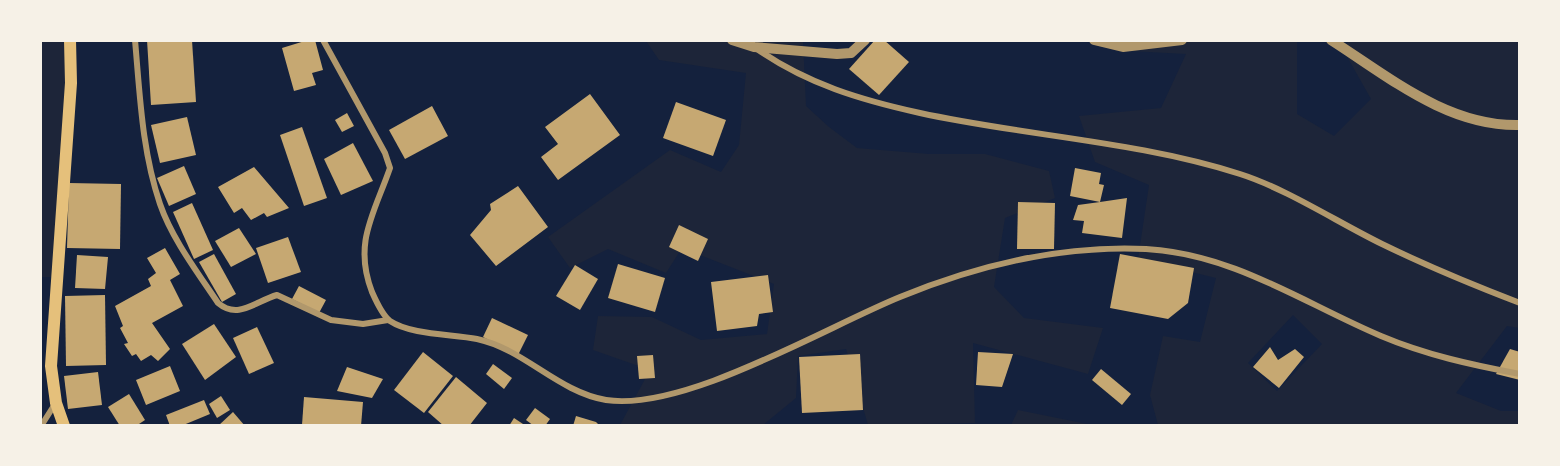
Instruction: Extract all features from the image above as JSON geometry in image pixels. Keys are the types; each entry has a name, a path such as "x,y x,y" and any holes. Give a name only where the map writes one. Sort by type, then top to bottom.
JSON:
{"main road":[{"path":"64,426 56,403 51,366 71,83 70,40"}],"street":[{"path":"135,40 144,147 160,206 173,232 218,303 227,311 235,312 277,295 331,320 363,324 388,320 405,327 478,340 497,346 572,389 606,400 639,400 703,384 897,298 967,271 1036,256 1097,249 1149,249 1209,259 1260,277 1383,337 1451,361 1520,374"},
{"path":"323,40 385,153 390,168 371,210 363,244 367,278 375,300 388,320"},
{"path":"732,40 754,47 837,54 850,53 865,40"},
{"path":"1094,40 1124,47 1182,40"},
{"path":"1331,40 1439,108 1484,123 1520,125"},
{"path":"754,47 794,73 858,99 946,118 1186,159 1242,175 1382,244 1461,280 1520,303"},
{"path":"41,426 56,403"}],"shaded area":[{"path":"41,41 73,41 58,277 41,277"},
{"path":"646,41 803,41 806,106 857,148 929,154 985,154 1049,171 1055,198 1005,218 994,287 1024,318 1103,328 1088,374 973,343 975,423 868,425 846,349 798,356 796,398 763,425 620,425 650,370 593,350 598,316 652,317 701,340 767,334 774,284 682,248 666,273 608,249 570,268 548,237 670,150 721,172 739,145 746,73 659,60"},
{"path":"1113,41 1297,41 1297,114 1334,136 1371,99 1345,53 1348,41 1519,41 1519,328 1507,326 1456,393 1501,411 1519,411 1519,425 1158,425 1150,395 1163,336 1200,342 1216,278 1138,259 1149,185 1095,162 1079,116 1161,108 1186,54 1112,50","holes":["1293,315 1322,344 1277,391 1248,363"]},
{"path":"1018,410 1092,425 1011,425"}],"building":[{"path":"147,40 192,40 196,102 151,105"},
{"path":"315,40 323,70 312,73 316,85 294,91 282,48"},
{"path":"875,40 884,40 909,62 879,95 849,69"},
{"path":"590,94 620,135 558,180 541,157 558,144 545,127"},
{"path":"676,102 726,120 713,156 663,138"},
{"path":"432,106 448,136 405,159 389,130"},
{"path":"347,113 354,126 342,132 335,120"},
{"path":"187,117 196,155 160,163 151,125"},
{"path":"302,127 327,198 304,206 280,135"},
{"path":"353,143 373,181 341,195 324,159"},
{"path":"184,166 196,194 169,206 157,178"},
{"path":"254,167 289,208 267,217 264,213 251,220 242,208 234,213 218,187"},
{"path":"1075,168 1101,173 1099,184 1104,185 1100,202 1070,196"},
{"path":"69,183 121,184 120,249 67,248"},
{"path":"518,186 548,227 496,266 470,235 491,210 490,204"},
{"path":"1127,198 1122,238 1082,233 1084,221 1073,220 1078,205"},
{"path":"1018,202 1055,203 1054,249 1017,249"},
{"path":"192,203 213,250 194,259 173,212"},
{"path":"679,225 708,239 698,261 669,247"},
{"path":"239,228 256,254 231,267 215,241"},
{"path":"288,237 301,272 268,283 256,248"},
{"path":"165,248 180,274 170,280 183,306 152,323 170,349 158,361 151,355 141,361 136,354 132,356 124,344 128,343 120,328 123,326 115,306 151,286 148,279 156,273 147,258"},
{"path":"214,254 236,294 222,302 199,262"},
{"path":"1120,254 1194,268 1188,303 1168,319 1110,308"},
{"path":"77,255 108,257 105,289 75,288"},
{"path":"618,264 665,278 655,312 608,298"},
{"path":"575,265 598,279 580,310 556,296"},
{"path":"768,275 773,312 759,314 757,326 717,331 711,282"},
{"path":"299,286 326,300 319,313 292,299"},
{"path":"105,295 106,365 66,366 65,296"},
{"path":"492,318 528,335 518,355 483,337"},
{"path":"214,324 236,357 205,380 182,344"},
{"path":"257,327 274,363 249,374 233,338"},
{"path":"1270,347 1278,360 1295,349 1304,357 1279,388 1253,367"},
{"path":"1510,349 1520,352 1520,380 1496,374"},
{"path":"423,352 453,376 424,413 394,390"},
{"path":"978,352 1013,354 1002,387 976,385"},
{"path":"860,354 863,410 802,413 799,357"},
{"path":"653,355 655,378 639,379 637,356"},
{"path":"493,364 512,378 504,389 486,374"},
{"path":"170,366 180,391 146,405 136,380"},
{"path":"347,367 383,379 372,398 337,391"},
{"path":"1101,369 1131,394 1122,405 1092,380"},
{"path":"98,372 102,405 68,409 64,376"},
{"path":"456,377 487,403 469,426 444,426 428,412"},
{"path":"129,394 145,420 136,426 120,426 108,407"},
{"path":"221,396 230,410 217,418 209,404"},
{"path":"304,397 363,402 361,426 302,425"},
{"path":"204,400 210,414 181,426 170,426 166,415"},
{"path":"535,408 550,419 545,426 534,426 526,420"},
{"path":"233,412 245,426 218,426"},
{"path":"576,416 596,422 600,426 573,426"},
{"path":"514,418 526,426 509,426"}]}
